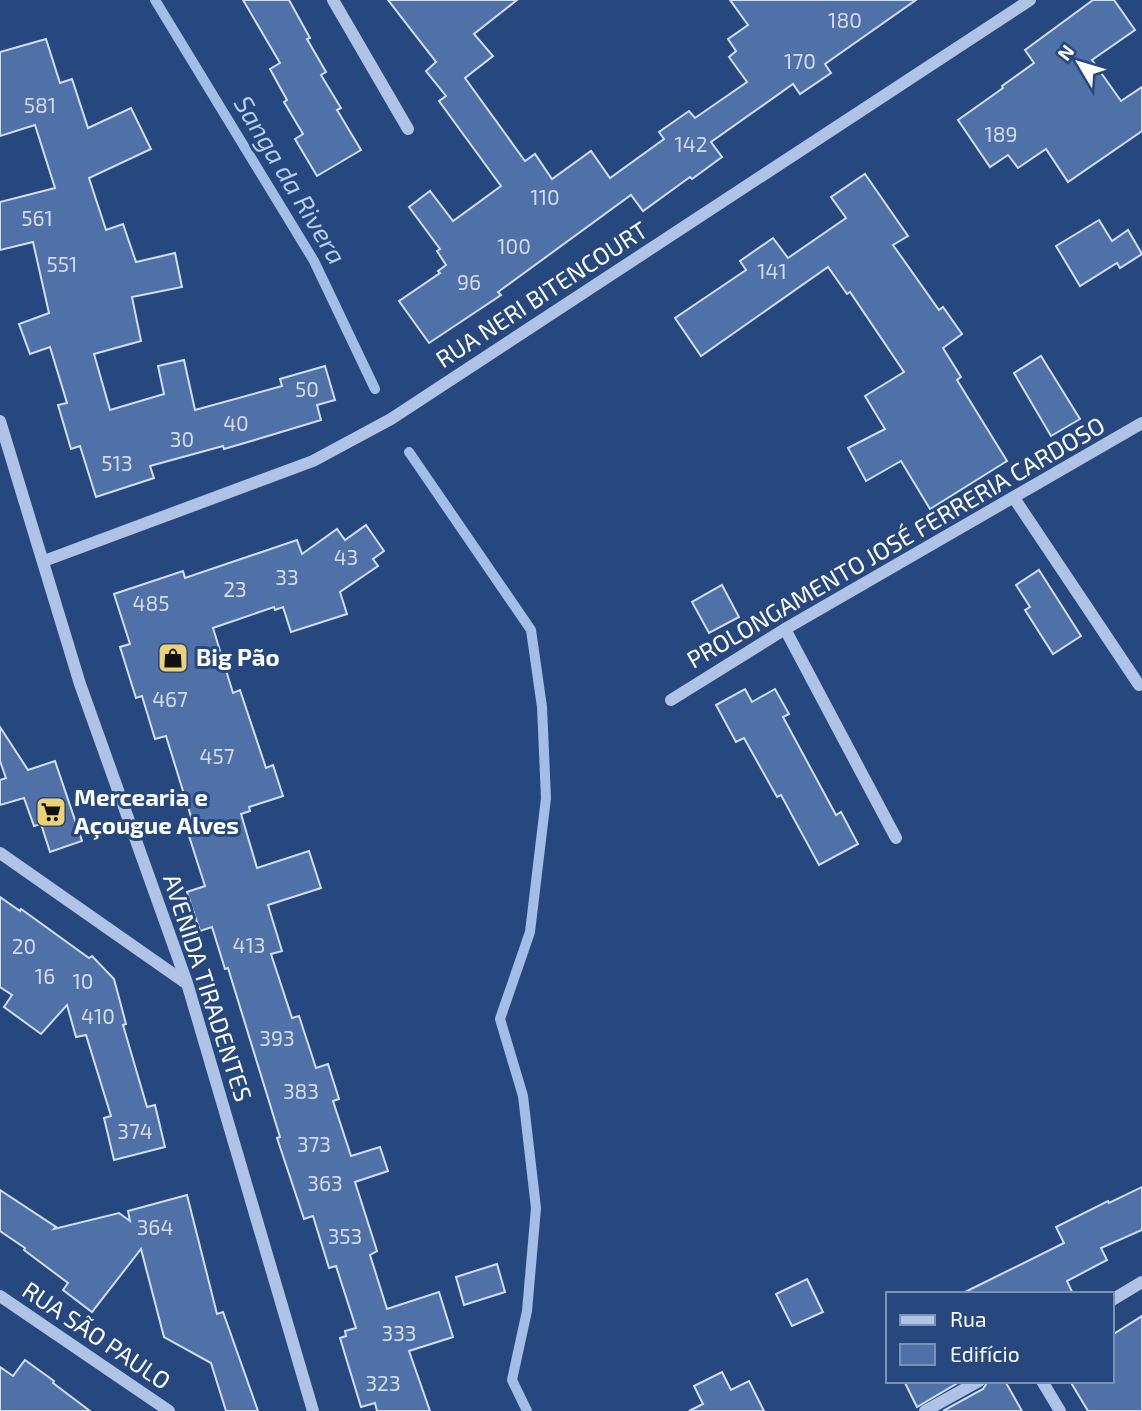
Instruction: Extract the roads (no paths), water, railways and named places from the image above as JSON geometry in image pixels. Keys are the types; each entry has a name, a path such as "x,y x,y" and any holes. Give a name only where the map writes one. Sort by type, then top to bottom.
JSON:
{"street":[{"path":"333,0 408,129"},
{"name":"RUA NERI BITENCOURT","path":"44,561 313,461 391,419 1030,0"},
{"name":"AVENIDA TIRADENTES","path":"0,421 80,684 187,983 313,1411"},
{"name":"PROLONGAMENTO JOSÉ FERRERIA CARDOSO","path":"671,700 785,629 1142,423"},
{"path":"1014,498 1139,685"},
{"path":"785,629 896,838"},
{"path":"0,853 187,983"},
{"path":"1114,1299 1142,1282"},
{"name":"RUA SÃO PAULO","path":"0,1296 169,1411"},
{"path":"925,1411 975,1383"},
{"path":"1043,1383 1060,1411"}],"waterway":[{"name":"Sanga da Rivera","path":"155,0 314,261 375,389"},
{"name":"Sanga da Rivera","path":"409,452 531,630 542,707 546,798 530,932 500,1019 523,1096 536,1208 527,1311 512,1380 527,1411"}],"place":[{"name":"Big Pão","path":"173,658"},
{"name":"Mercearia e Açougue Alves","path":"51,812"}]}
